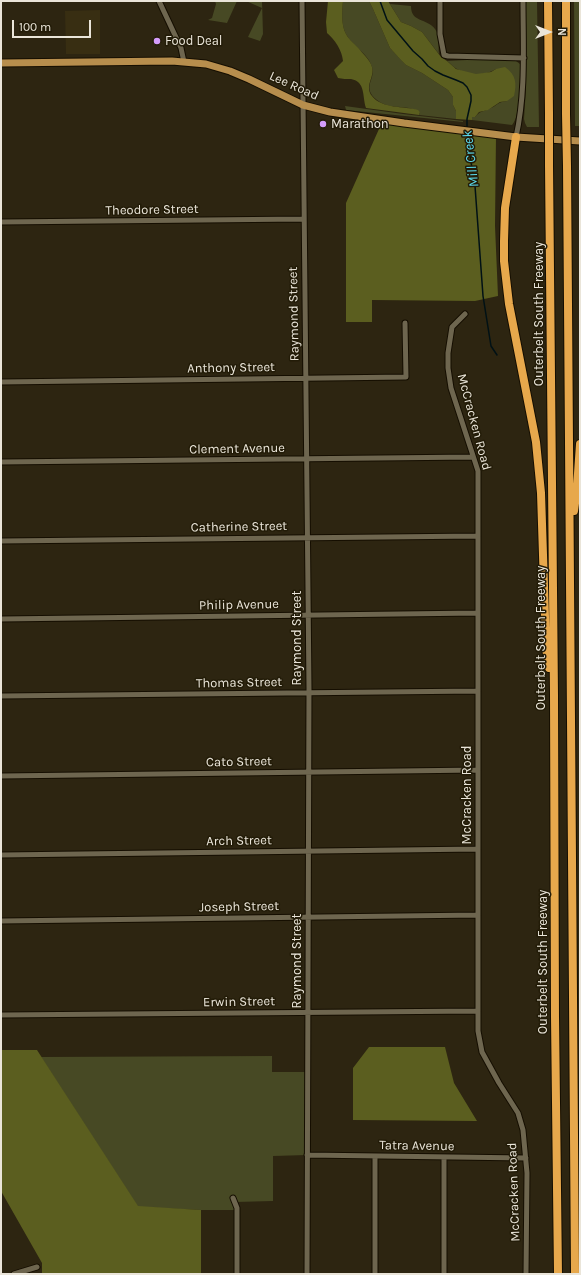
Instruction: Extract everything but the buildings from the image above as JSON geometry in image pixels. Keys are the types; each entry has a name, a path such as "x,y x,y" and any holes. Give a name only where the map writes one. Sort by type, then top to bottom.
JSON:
{"highway":[{"name":"Outerbelt South Freeway","path":"548,1 558,1274"},
{"path":"566,1 575,1274"},
{"path":"516,138 505,208 504,261 509,304 538,452 542,505 546,648 554,695"},
{"path":"570,537 577,488 580,444"},
{"path":"555,1274 557,1201"}],"main road":[{"name":"Lee Road","path":"1,63 184,62 206,64 230,71 249,79 303,105 330,112 516,138 580,140"}],"street":[{"path":"159,1 179,44 184,62"},
{"name":"Raymond Street","path":"302,1 303,219 309,693 307,1274"},
{"path":"440,1 440,34 444,55 524,58"},
{"path":"516,138 522,100 524,58 523,1"},
{"name":"Theodore Street","path":"1,222 303,219"},
{"name":"McCracken Road","path":"465,314 452,328 448,353 448,368 451,388 478,471 478,1031 482,1052 518,1113 523,1130 526,1158 526,1274"},
{"name":"Anthony Street","path":"1,382 406,377 405,323"},
{"name":"Clement Avenue","path":"1,462 473,457"},
{"name":"Catherine Street","path":"1,541 478,536"},
{"name":"Philip Avenue","path":"1,619 478,613"},
{"name":"Thomas Street","path":"1,696 478,691"},
{"name":"Cato Street","path":"1,776 478,770"},
{"name":"Arch Street","path":"1,855 478,849"},
{"name":"Joseph Street","path":"1,921 478,915"},
{"name":"Erwin Street","path":"1,1015 478,1011"},
{"name":"Tatra Avenue","path":"307,1155 526,1158"},
{"path":"375,1156 375,1274"},
{"path":"444,1158 444,1274"},
{"path":"233,1198 236,1208 236,1274"},
{"path":"14,1274 38,1267"}],"shaded area":[{"path":"328,1 343,1 342,18 344,30 349,38 369,60 372,67 373,71 369,89 372,96 381,103 387,105 418,110 420,112 419,115 366,108 363,90 359,83 351,79 338,78 334,70 343,61 338,46 327,33 326,22"},
{"path":"369,1 388,1 401,22 422,32 441,57 456,69 476,74 491,72 505,67 509,70 515,80 514,96 507,101 500,102 488,110 479,112 475,117 472,117 472,120 456,119 453,97 448,90 422,73 406,65 390,48"},
{"path":"100,10 100,54 66,54 65,11"},
{"path":"383,120 496,135 495,226 498,296 475,301 372,300 372,322 346,322 346,203"},
{"path":"369,1047 445,1047 454,1083 477,1121 353,1120 353,1068"},
{"path":"1,1050 37,1050 138,1206 201,1210 201,1274 42,1274 42,1263 1,1191"}],"green space":[{"path":"215,1 237,1 227,23 208,20 212,18 216,4"},
{"path":"246,1 262,1 263,34 260,41 248,37 262,8"},
{"path":"343,1 369,1 390,48 406,65 422,73 448,90 453,97 456,119 419,115 420,112 410,108 381,103 372,95 369,87 373,72 372,67 367,58 349,39 344,30 342,18"},
{"path":"526,1 537,1 539,127 527,127 524,119 526,88"},
{"path":"574,1 580,1 580,126 575,126"},
{"path":"390,4 411,6 416,18 428,23 435,29 438,34 439,54 422,32 401,22"},
{"path":"487,59 516,61 520,64 520,87 517,114 512,125 472,120 472,117 475,117 501,102 507,101 496,69 487,73 472,74 457,69 447,61"},
{"path":"345,106 463,121 463,122 346,110"},
{"path":"272,1056 272,1072 308,1072 307,1155 273,1156 273,1201 235,1202 237,1210 138,1207 41,1057"}],"waterway":[{"name":"Mill Creek","path":"380,1 387,20 413,51 428,66 443,75 463,83 467,87 471,95 467,129"},
{"name":"Mill Creek","path":"468,134 475,186 483,296 491,346 497,355"}],"place":[{"name":"Food Deal","path":"157,41"},
{"name":"Marathon","path":"323,124"}]}
